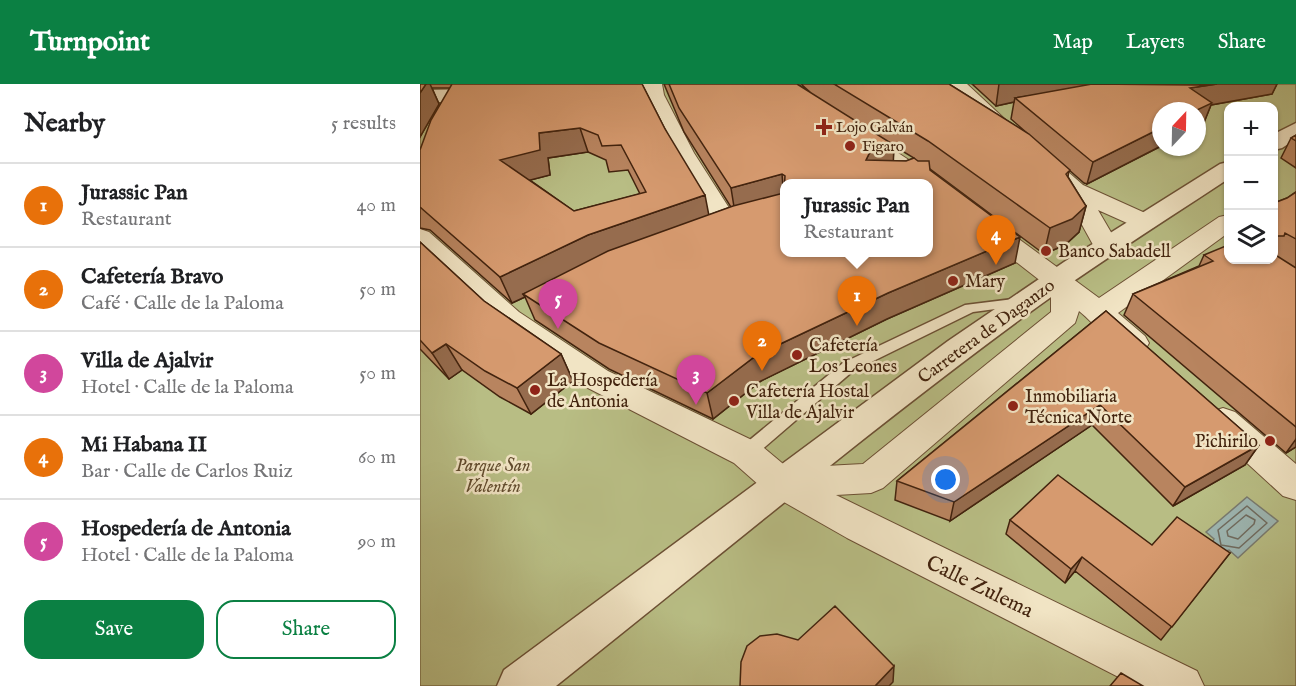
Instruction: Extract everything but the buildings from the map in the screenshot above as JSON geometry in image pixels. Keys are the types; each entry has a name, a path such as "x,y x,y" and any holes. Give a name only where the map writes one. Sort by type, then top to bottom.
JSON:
{"street":[{"path":"420,96 456,96 508,90 531,84"},
{"path":"652,84 654,94 683,153 726,226"},
{"path":"786,84 804,100 925,179"},
{"path":"955,84 1075,190 1144,222"},
{"path":"446,115 456,96"},
{"path":"991,116 1013,111"},
{"path":"1278,141 1296,130"},
{"name":"Carretera de Daganzo","path":"520,686 781,483 1024,302 1060,285 1106,246 1224,172"},
{"path":"895,179 917,173"},
{"path":"933,185 1060,285 1099,312 1153,359"},
{"path":"1075,190 1106,246"},
{"path":"1099,312 1224,230"},
{"name":"Calle Zulema","path":"420,237 519,314 597,379 746,453 781,483 860,526 1182,686"},
{"name":"Carretera de Daganzo","path":"781,483 870,478 1065,316 1060,285"},
{"path":"1197,399 1296,485"}],"lane":[{"path":"746,453 848,367 970,308 1024,302"}],"green space":[{"name":"Parque San Valentín","path":"420,84 1296,84 1296,686 420,686"}],"water":[{"path":"1247,497 1278,521 1238,558 1229,550 1222,552 1212,543 1214,539 1206,532"}],"place":[{"name":"Lojo Galván","path":"824,127"},
{"name":"Figaro","path":"850,146"},
{"name":"Banco Sabadell","path":"1046,251"},
{"name":"Mi Habana II","path":"996,265"},
{"name":"Mary","path":"953,281"},
{"name":"Jurassic Pan","path":"857,326"},
{"name":"Hospedería de Antonia","path":"558,329"},
{"name":"Cafetería Los Leones","path":"797,355"},
{"name":"Cafetería Bravo","path":"762,371"},
{"name":"La Hospedería de Antonia","path":"535,390"},
{"name":"Cafetería Hostal Villa de Ajalvir","path":"734,401"},
{"name":"Villa de Ajalvir","path":"696,405"},
{"name":"Inmobiliaria Técnica Norte","path":"1013,406"},
{"name":"Pichirilo","path":"1270,441"}]}
